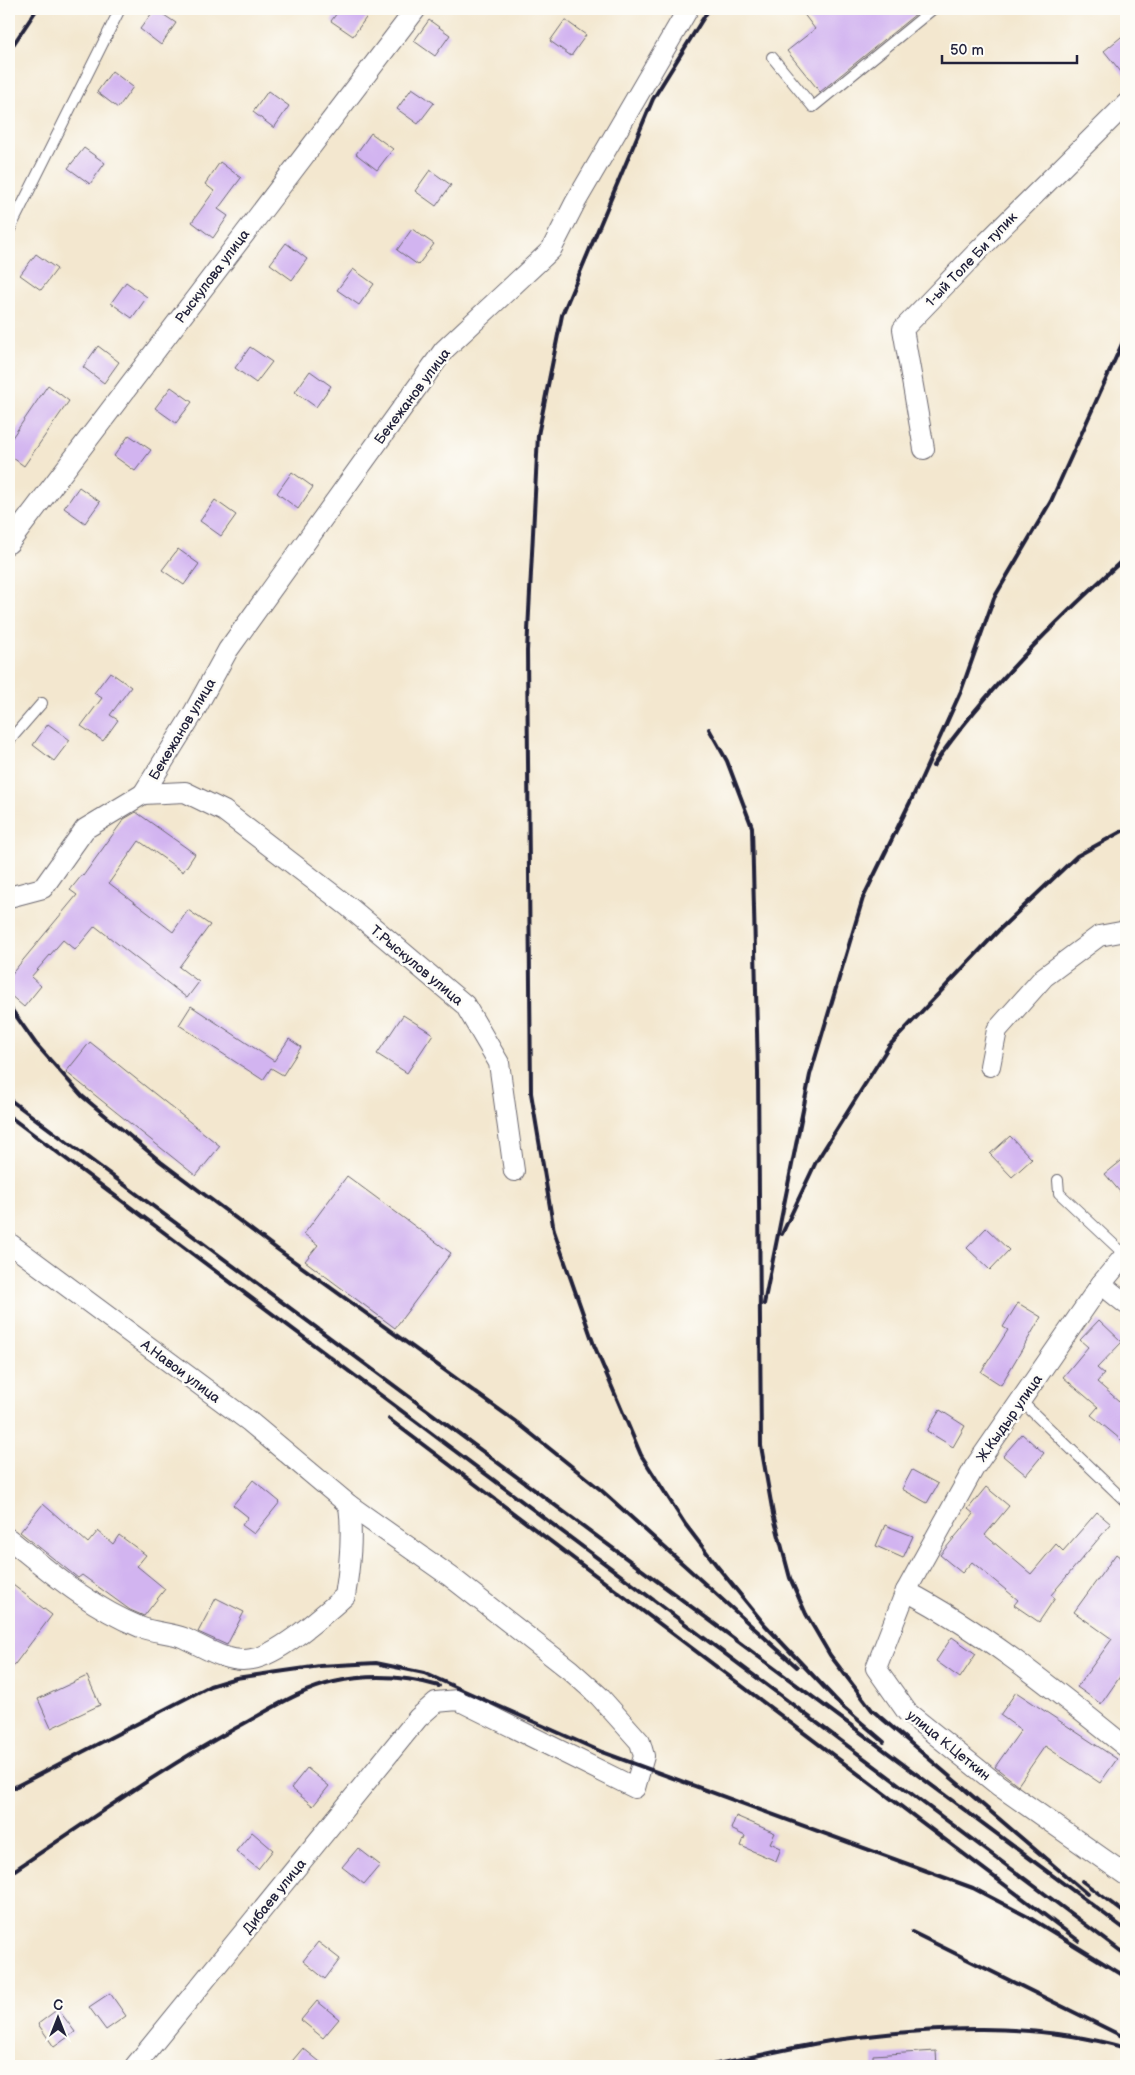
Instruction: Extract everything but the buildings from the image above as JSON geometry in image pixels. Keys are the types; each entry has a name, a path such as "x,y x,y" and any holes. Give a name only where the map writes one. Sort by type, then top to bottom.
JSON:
{"street":[{"name":"Рыскулова улица","path":"9,543 416,9"},
{"name":"Бекежанов улица","path":"9,897 42,888 85,829 143,794 194,712 228,650 444,350 551,250 688,9"},
{"name":"1-ый Толе Би тупик","path":"924,449 903,329 977,252 1126,104"},
{"name":"Бекежанов улица","path":"143,794 185,792 224,811 348,907"},
{"name":"Т.Рыскулов улица","path":"348,907 465,1005 499,1062 514,1171"},
{"path":"990,1066 997,1030 1044,977 1099,936 1126,931"},
{"name":"А.Навои улица","path":"9,1243 250,1422 348,1505 451,1577 570,1670 626,1724 640,1742 644,1756 635,1788 458,1700 436,1702 412,1726"},
{"name":"Ж.Кыдыр улица","path":"906,1591 974,1468 1101,1284 1126,1255"},
{"path":"1101,1284 1126,1304"},
{"path":"9,1539 74,1592 141,1627 182,1637 234,1661 253,1659 269,1652 301,1632 345,1596 351,1558 351,1526 348,1505"},
{"path":"906,1591 976,1632 1028,1668 1126,1747"},
{"name":"улица К.Цеткин","path":"906,1591 876,1668 907,1712 998,1785 1126,1876"},
{"name":"Дибаев улица","path":"135,2066 412,1726"}],"lane":[{"path":"9,231 120,9"},
{"path":"772,57 813,107 933,9"},
{"path":"9,741 42,703"},
{"path":"1058,1180 1059,1193 1126,1255"},
{"path":"1022,1400 1126,1502"}],"railway":[{"path":"9,51 37,9"},
{"path":"709,9 653,99 562,315 538,435 527,651 531,1093 554,1231 594,1345 641,1455 685,1524 717,1566 765,1625 840,1704"},
{"path":"764,1304 810,1075 863,898 918,786 961,691 994,598 1051,501 1126,335"},
{"path":"933,766 999,682 1048,631 1126,557"},
{"path":"709,729 727,761 752,827 758,1072 761,1446 773,1514 790,1578 806,1614 830,1655 872,1710 1087,1894"},
{"path":"782,1234 816,1162 889,1046 999,930 1077,856 1126,829"},
{"path":"9,1006 36,1044 82,1096 161,1162 277,1249 519,1424 601,1490 797,1667"},
{"path":"9,1099 1126,1930"},
{"path":"9,1116 1126,1955"},
{"path":"389,1419 1079,1941"},
{"path":"9,1790 210,1686 236,1678 320,1666 376,1663 424,1673 602,1752 973,1888 1030,1918 1126,1977"},
{"path":"9,1874 126,1795 185,1758 299,1694 322,1685 347,1679 374,1677 400,1678 439,1686"},
{"path":"835,1700 884,1742"},
{"path":"1082,1881 1126,1914"},
{"path":"912,1932 1126,2038"},
{"path":"706,2066 836,2040 945,2030 1018,2030 1091,2039 1126,2048"}]}
